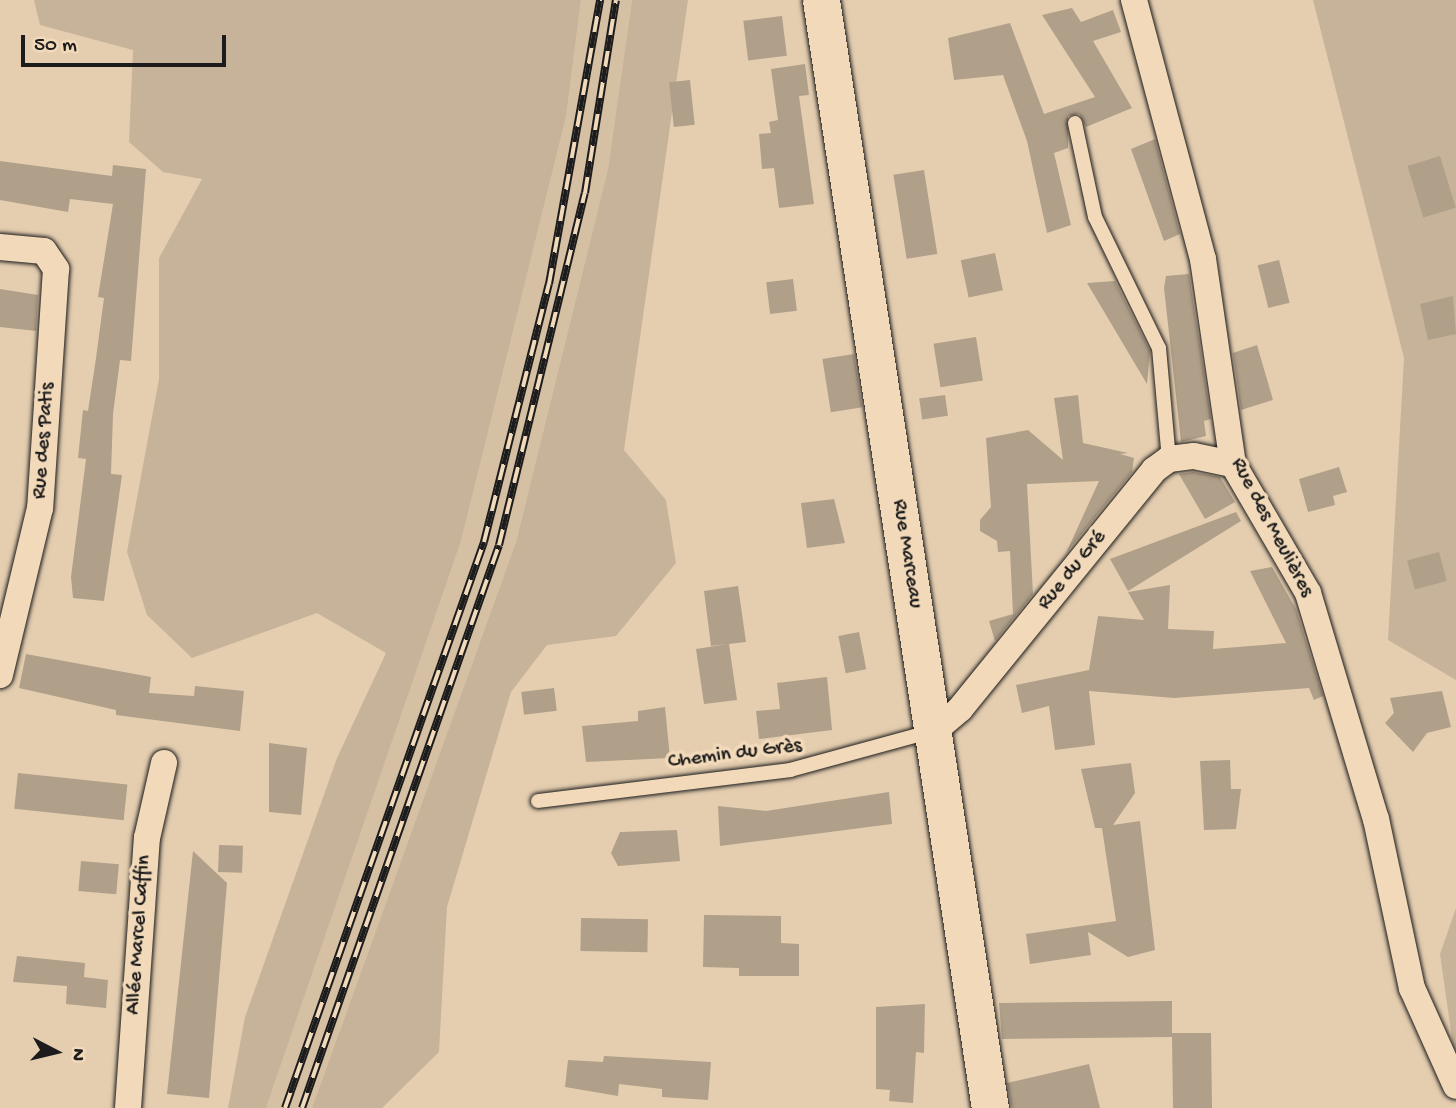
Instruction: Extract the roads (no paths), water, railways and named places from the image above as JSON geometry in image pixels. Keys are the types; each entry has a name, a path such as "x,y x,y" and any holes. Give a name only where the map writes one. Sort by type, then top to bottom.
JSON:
{"main road":[{"name":"Rue Marceau","path":"821,0 990,1108"}],"street":[{"name":"Rue des Meulières","path":"1134,0 1203,259 1233,464 1308,593 1376,819 1412,988 1456,1086"},
{"name":"Rue des Patis","path":"0,247 44,251 56,269 40,508 0,675"},
{"path":"1169,459 1194,456 1233,464"},
{"name":"Rue du Gré","path":"934,731 960,709 1169,459"},
{"name":"Allée Marcel Caffin","path":"128,1108 146,838 164,763"}],"lane":[{"path":"1074,123 1095,217 1159,348 1169,459"},
{"name":"Chemin du Grès","path":"538,801 790,770 934,731"}],"railway":[{"path":"285,1108 484,542 549,284 600,0"},
{"path":"302,1108 499,545 585,193 616,0"}]}
